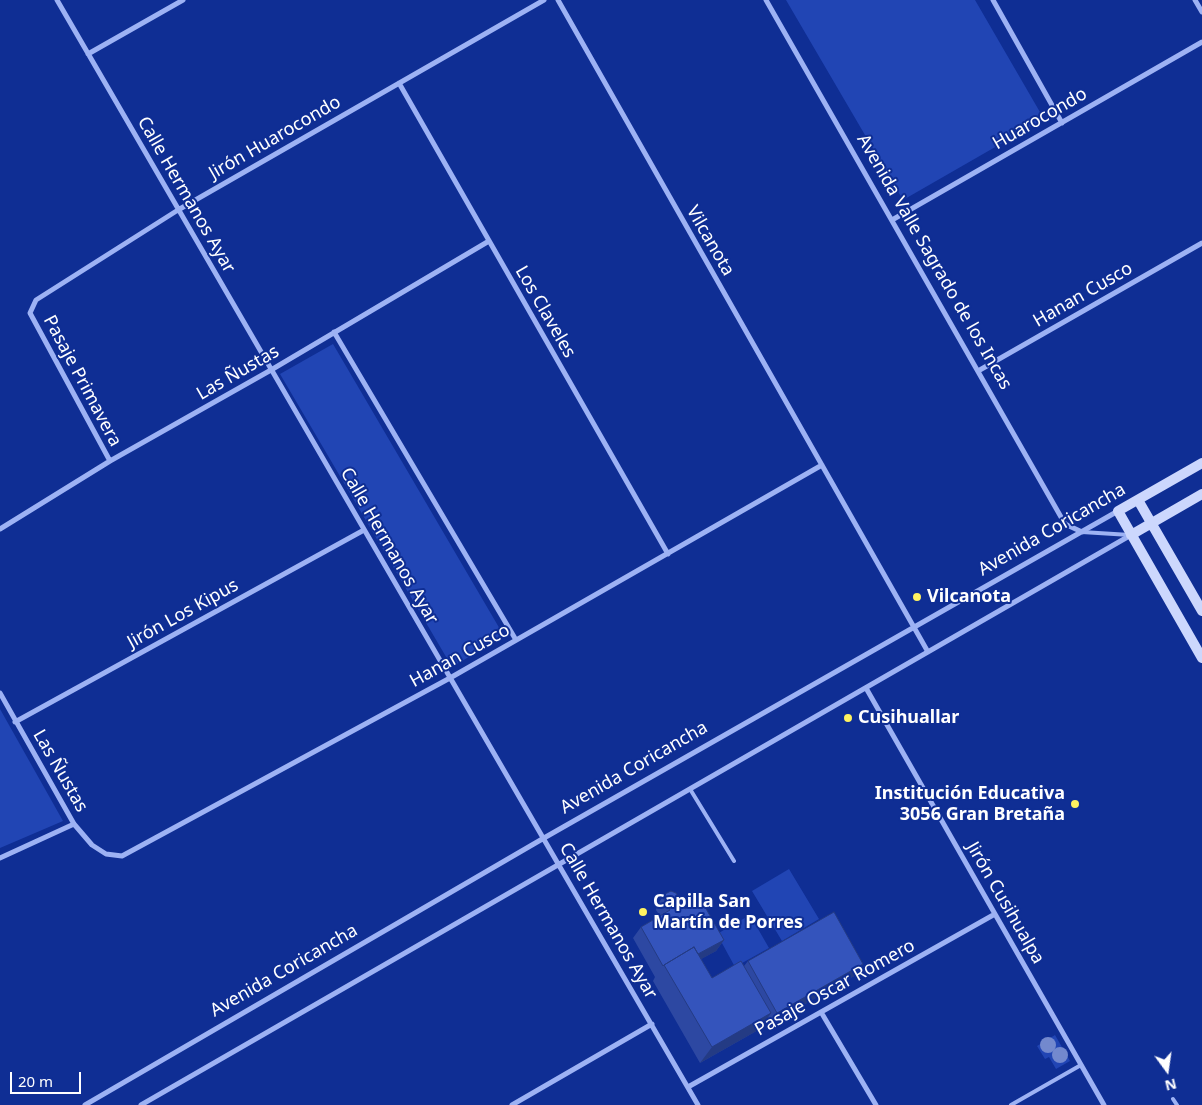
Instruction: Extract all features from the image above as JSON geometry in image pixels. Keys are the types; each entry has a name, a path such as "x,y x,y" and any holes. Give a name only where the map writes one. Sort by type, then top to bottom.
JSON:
{"street":[{"name":"Calle Hermanos Ayar","path":"57,0 698,1105"},
{"path":"88,54 183,0"},
{"name":"Jirón Huarocondo","path":"30,314 36,300 178,210 544,0"},
{"name":"Vilcanota","path":"558,0 928,652"},
{"name":"Avenida Valle Sagrado de los Incas","path":"766,0 1065,524 1082,532"},
{"path":"993,0 1062,123"},
{"path":"1195,0 1202,12"},
{"name":"Huarocondo","path":"892,220 1202,42"},
{"name":"Los Claveles","path":"399,83 668,554"},
{"name":"Las Ñustas","path":"0,528 110,461 271,370 489,241"},
{"name":"Hanan Cusco","path":"978,371 1202,243"},
{"name":"Pasaje Primavera","path":"30,314 110,461"},
{"path":"334,332 516,640"},
{"name":"Avenida Coricancha","path":"85,1105 544,838 1202,463"},
{"name":"Hanan Cusco","path":"106,854 122,856 450,678 822,465"},
{"path":"142,1105 1202,494"},
{"path":"1138,500 1202,611"},
{"path":"1118,511 1202,658"},
{"name":"Jirón Los Kipus","path":"15,722 364,530"},
{"name":"Jirón Cusihualpa","path":"866,688 1104,1105"},
{"name":"Las Ñustas","path":"0,693 74,824 92,845 106,854"},
{"path":"0,858 74,824"},
{"name":"Pasaje Oscar Romero","path":"688,1087 995,914"},
{"path":"821,1012 876,1105"},
{"path":"512,1105 652,1024"}],"lane":[{"path":"1082,532 1132,535"},
{"path":"690,789 734,861"},
{"path":"1011,1105 1081,1065"},
{"path":"1173,1099 1177,1105"}],"shaded area":[{"path":"786,0 975,0 1044,119 903,200"},
{"path":"333,344 504,636 452,667 280,374"},
{"path":"0,709 63,821 0,848"},
{"path":"789,869 819,919 782,941 752,891"},
{"path":"750,915 769,948 735,967 717,934"},
{"path":"1055,1035 1070,1061 1056,1069 1049,1057 1045,1059 1037,1046"}],"building":[{"path":"671,891 676,893 685,909 701,900 724,940 698,954 694,947 663,966 641,927 670,910 664,899 665,894"},
{"path":"834,912 863,964 777,1013 748,961"},
{"path":"694,947 712,978 741,961 771,1013 712,1047 664,965"}],"place":[{"name":"Vilcanota","path":"917,597"},
{"name":"Cusihuallar","path":"848,718"},
{"name":"Institución Educativa 3056 Gran Bretaña","path":"1075,804"},
{"name":"Capilla San Martín de Porres","path":"643,912"}]}
